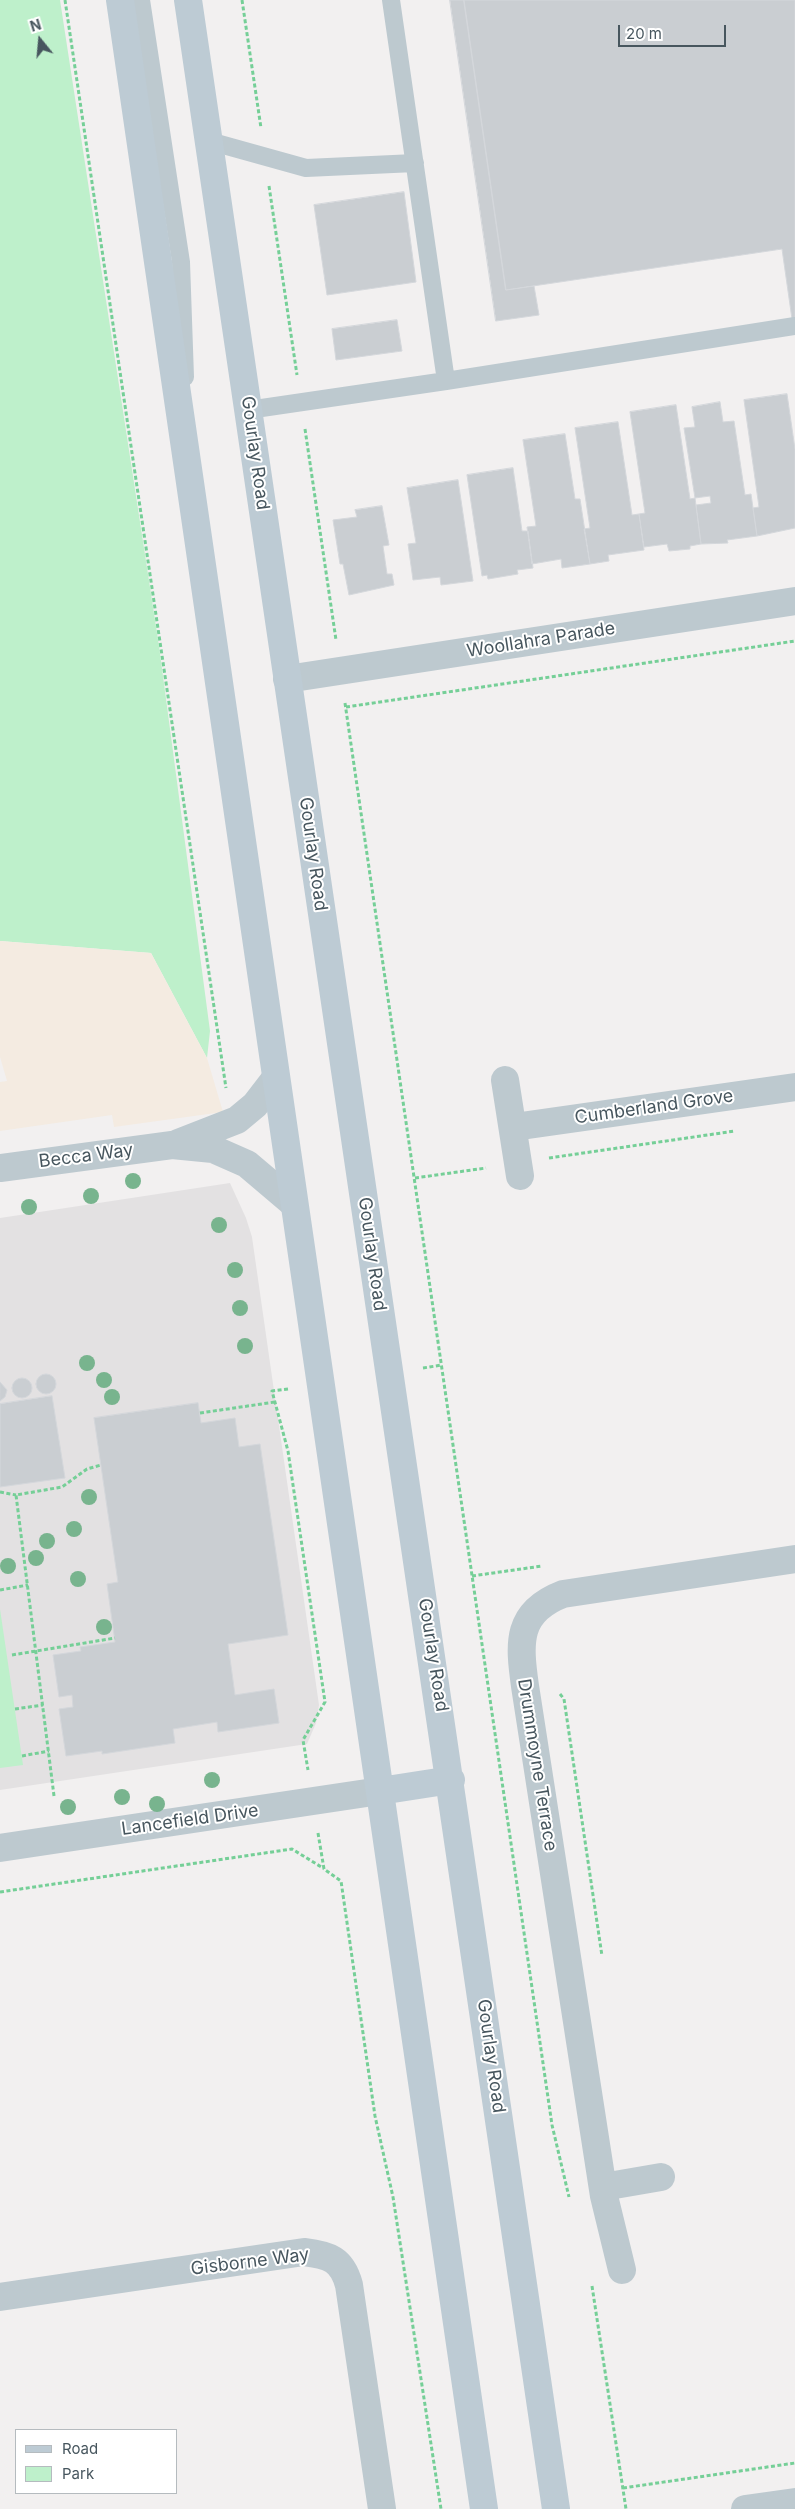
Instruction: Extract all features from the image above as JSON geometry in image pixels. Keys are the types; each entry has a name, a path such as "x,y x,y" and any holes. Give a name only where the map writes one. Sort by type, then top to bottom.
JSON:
{"main road":[{"path":"120,0 275,1079 484,2509"},
{"name":"Gourlay Road","path":"188,0 451,1780 556,2509"},
{"path":"380,1791 451,1780"}],"street":[{"name":"Woollahra Parade","path":"287,679 795,601"},
{"name":"Becca Way","path":"172,1145 237,1120 255,1105 275,1079"},
{"path":"505,1080 520,1169"},
{"name":"Cumberland Grove","path":"514,1127 795,1087"},
{"name":"Becca Way","path":"0,1168 172,1145 213,1149 247,1164 294,1204"},
{"name":"Drummoyne Terrace","path":"622,2270 603,2187 522,1664 524,1626 534,1611 546,1601 562,1594 795,1559"},
{"name":"Lancefield Drive","path":"0,1848 380,1791"},
{"path":"603,2187 661,2177"},
{"name":"Gisborne Way","path":"0,2298 304,2252 324,2254 337,2262 346,2273 349,2285 382,2509"},
{"path":"745,2509 795,2502"}],"lane":[{"path":"141,0 181,262 186,366 180,415"},
{"path":"391,0 446,381"},
{"path":"209,141 306,168 415,163"},
{"path":"248,410 795,326"}],"path":[{"path":"65,0 227,1096"},
{"path":"242,0 552,2125 571,2206"},
{"path":"346,707 795,641"},
{"path":"414,1178 520,1169 736,1131"},
{"path":"272,1391 288,1451 325,1702 303,1740 324,1869"},
{"path":"200,1413 275,1402"},
{"path":"0,1492 16,1495 62,1487 87,1469 101,1466"},
{"path":"16,1495 54,1796"},
{"path":"0,1590 28,1585"},
{"path":"12,1655 115,1638"},
{"path":"15,1710 43,1705"},
{"path":"22,1756 49,1751"},
{"path":"0,1892 292,1849 341,1881 375,2116 393,2197 441,2509"},
{"path":"591,2278 598,2313 626,2509"},
{"path":"623,2488 795,2463"}],"shaded area":[{"path":"230,1183 246,1218 252,1237 319,1705 316,1723 307,1744 0,1790 0,1218"}],"green space":[{"path":"0,0 60,0 159,646 210,1031 207,1058 151,953 0,941"},
{"path":"0,1609 23,1765 0,1768"}],"sand":[{"path":"0,941 151,953 207,1058 223,1112 114,1127 112,1115 0,1131 0,1082 7,1081 0,1057"}],"building":[{"path":"450,0 464,0 506,290 534,286 539,315 496,321"},
{"path":"464,0 795,0 795,319 792,319 782,249 506,290"},
{"path":"404,192 416,282 327,295 314,205"},
{"path":"397,320 402,351 336,360 332,329"},
{"path":"787,394 795,449 795,528 757,536 753,508 759,507 744,400"},
{"path":"720,402 723,422 734,421 745,495 751,494 757,536 727,540 728,543 701,544 696,505 711,503 710,496 695,498 684,428 695,427 692,407"},
{"path":"676,405 690,499 695,498 701,544 690,546 690,549 669,551 667,544 644,547 639,514 645,513 630,412"},
{"path":"618,422 632,515 639,514 644,550 608,555 609,561 590,564 584,529 590,528 575,428"},
{"path":"565,434 575,499 580,499 590,564 562,568 561,559 532,564 527,527 536,526 523,440"},
{"path":"513,468 522,531 528,531 533,568 517,570 518,574 488,579 487,575 482,576 467,475"},
{"path":"458,480 473,581 441,585 440,577 413,580 408,544 416,543 407,488"},
{"path":"382,506 389,545 383,546 387,574 392,574 394,585 349,595 343,564 340,564 333,520 357,517 355,510"},
{"path":"46,1374 53,1377 56,1384 53,1391 46,1394 39,1391 36,1384 39,1377"},
{"path":"22,1378 29,1381 32,1388 29,1395 22,1398 15,1395 12,1388 15,1381"},
{"path":"0,1382 7,1390 5,1397 0,1401"},
{"path":"52,1396 65,1478 0,1487 0,1404"},
{"path":"198,1403 201,1423 235,1418 239,1447 260,1444 288,1635 228,1644 235,1695 274,1689 279,1723 218,1732 217,1722 173,1729 175,1743 102,1754 102,1751 66,1756 59,1709 73,1707 72,1695 59,1697 53,1655 81,1651 80,1647 115,1642 107,1584 118,1582 94,1418"}]}
